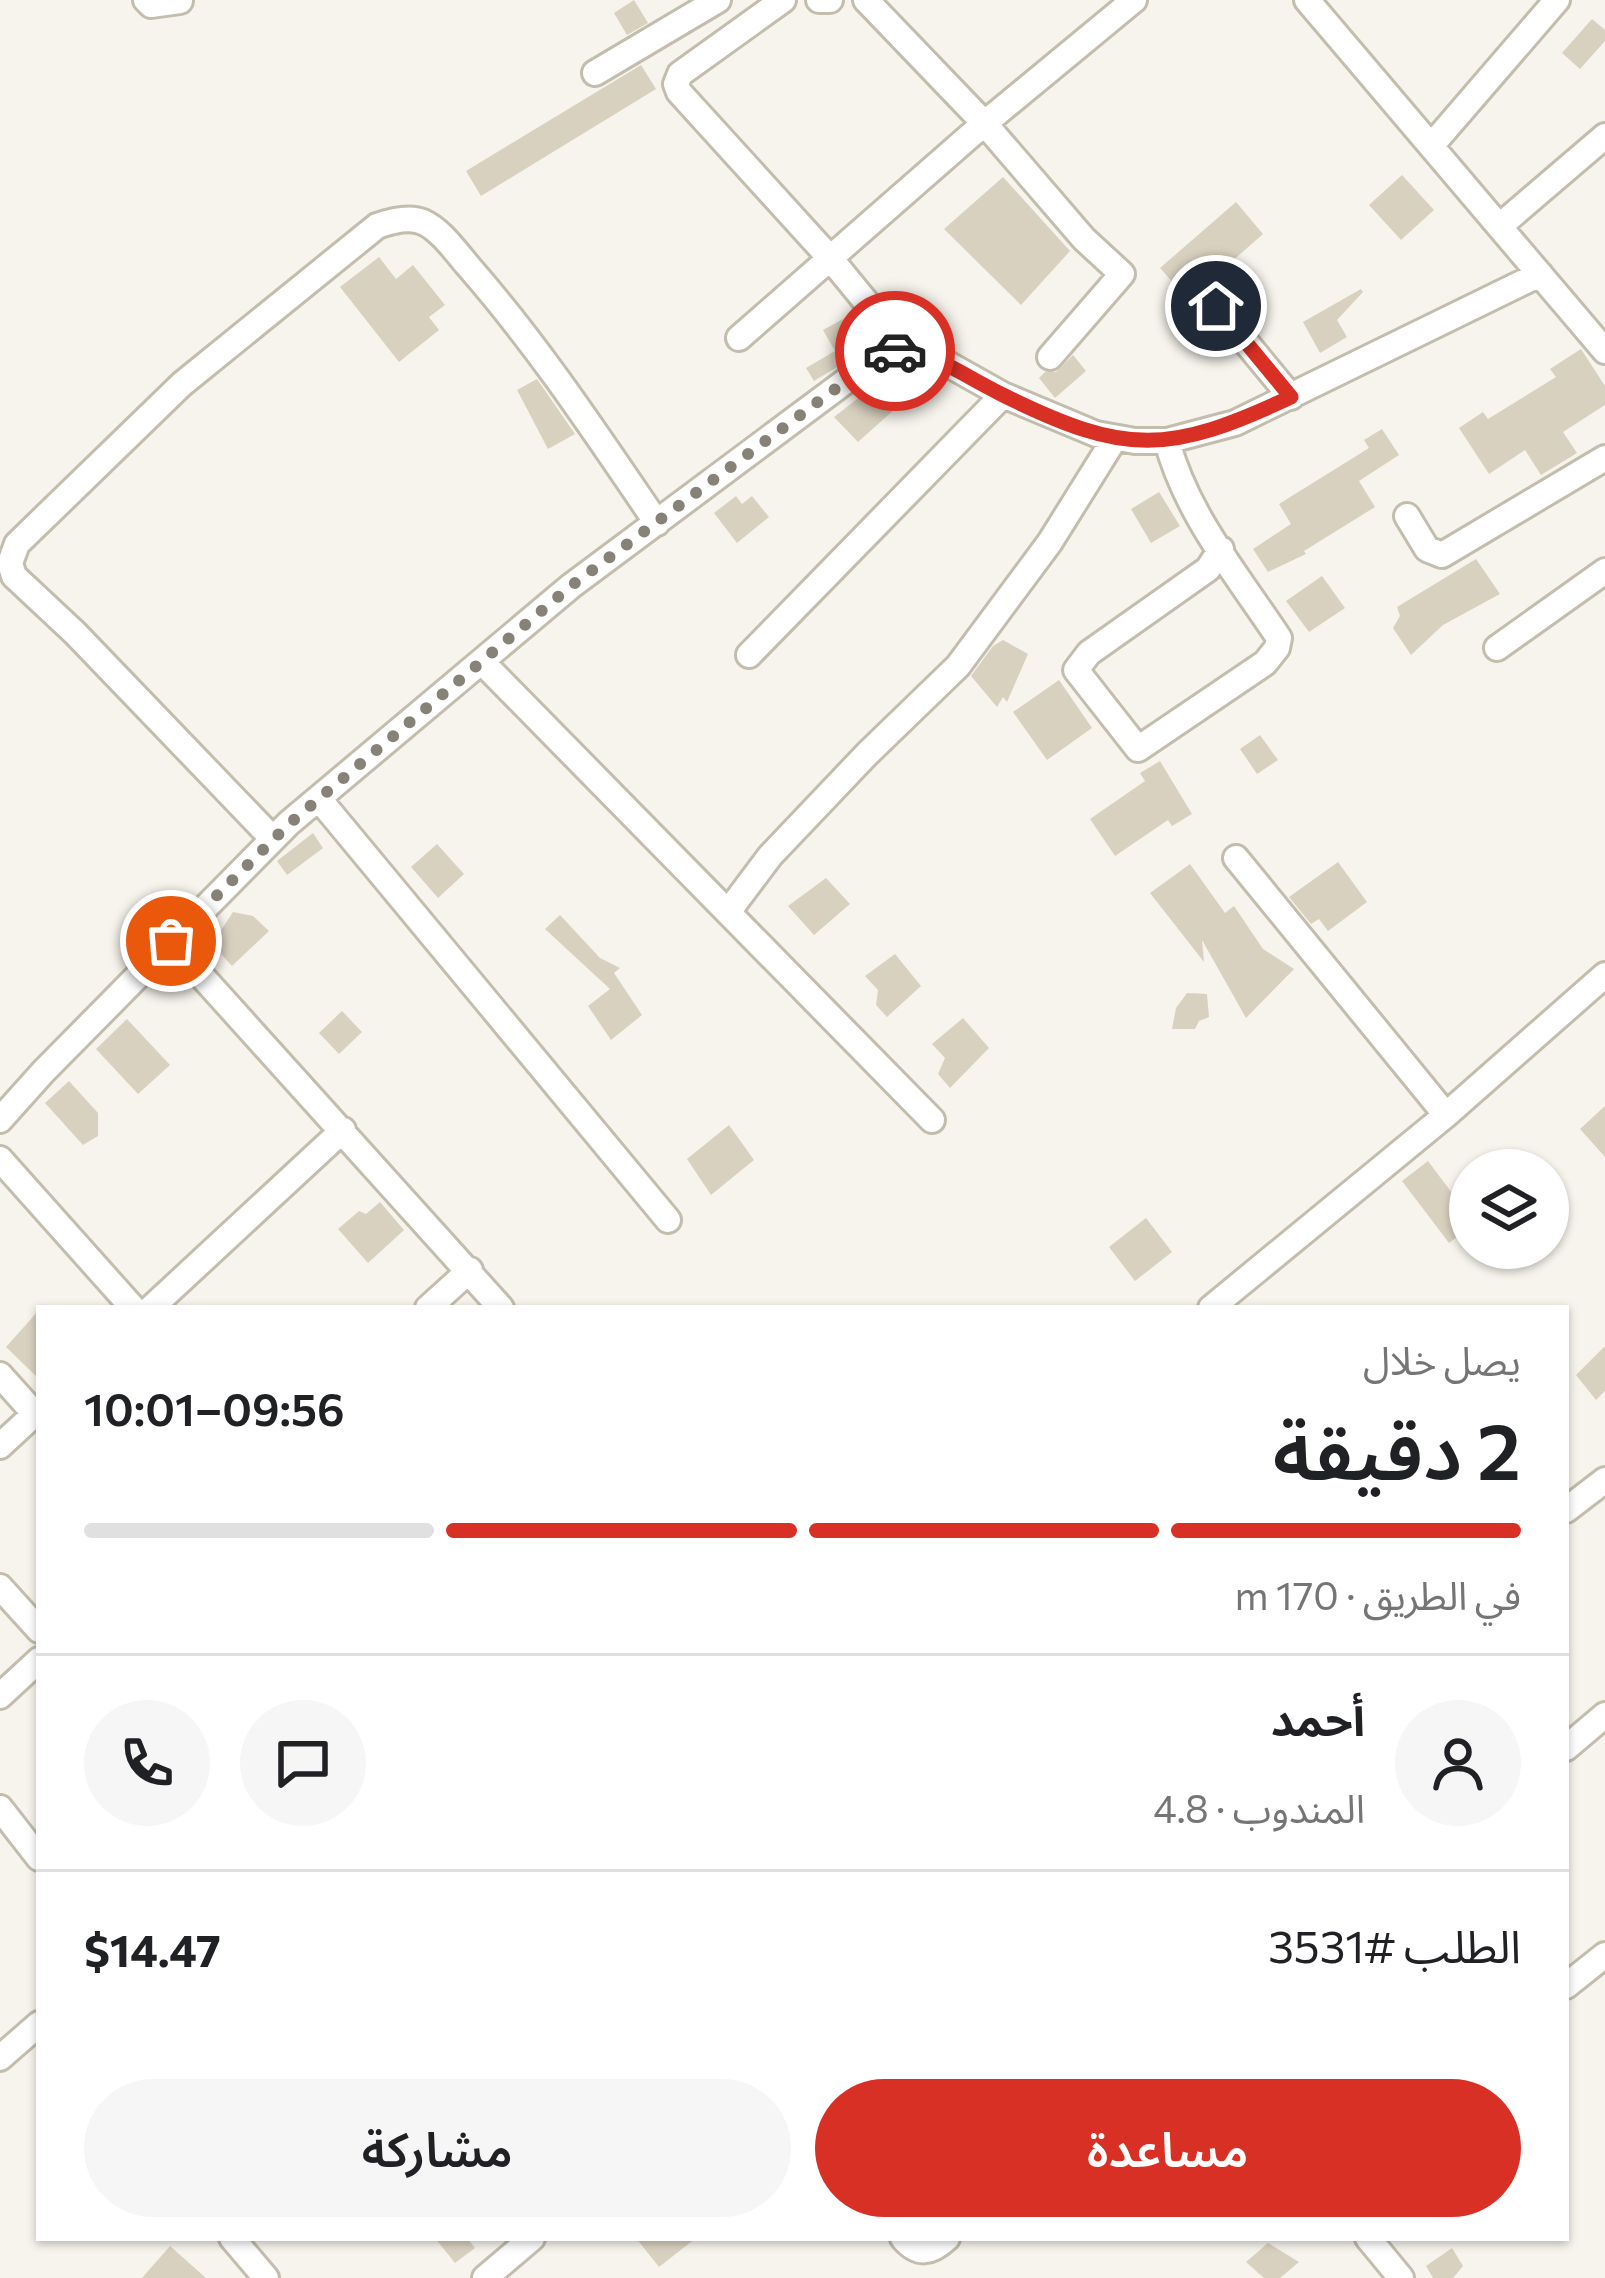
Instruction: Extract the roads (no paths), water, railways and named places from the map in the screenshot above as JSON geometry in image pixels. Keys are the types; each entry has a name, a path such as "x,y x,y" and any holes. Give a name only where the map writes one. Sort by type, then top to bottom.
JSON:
{"street":[{"path":"146,0 151,5 180,1"},
{"path":"595,74 718,0"},
{"path":"783,0 680,74 676,84 686,100 830,258 903,347 937,358 1003,395 1076,426 1115,438 1167,441 1234,423 1540,274"},
{"path":"819,0 830,0"},
{"path":"866,0 985,124 1084,239 1123,274 1050,356"},
{"path":"739,338 1134,0"},
{"path":"1306,0 1605,351"},
{"path":"1432,145 1557,0"},
{"path":"1501,225 1605,136"},
{"path":"273,839 14,576 10,563 17,544 182,384 377,226 393,220 424,222 498,300 555,373 657,523"},
{"path":"1216,306 1291,397"},
{"path":"0,1120 273,839 571,586 858,372 903,347"},
{"path":"749,655 1003,395"},
{"path":"728,912 770,856 958,666 1050,542 1115,438"},
{"path":"1167,441 1181,489 1221,549 1279,638 1265,663 1138,749 1076,670 1089,653 1208,569 1221,549"},
{"path":"1407,516 1429,552 1442,555 1605,458"},
{"path":"1498,648 1605,571"},
{"path":"483,663 932,1120"},
{"path":"319,800 668,1220"},
{"path":"1236,858 1446,1115"},
{"path":"171,941 499,1305"},
{"path":"1215,1305 1446,1115 1605,975"},
{"path":"154,1305 343,1130"},
{"path":"0,1159 130,1305"},
{"path":"431,1305 470,1270"},
{"path":"0,1375 36,1411"},
{"path":"0,1446 36,1413"},
{"path":"1569,1508 1605,1480"},
{"path":"0,1587 36,1627"},
{"path":"0,1696 36,1663"},
{"path":"1569,1745 1605,1715"},
{"path":"0,1808 36,1854"},
{"path":"1569,1984 1605,1955"},
{"path":"0,2058 36,2027"},
{"path":"240,2241 266,2278"},
{"path":"485,2278 528,2241"},
{"path":"906,2241 923,2252 944,2241"},
{"path":"1370,2241 1401,2278"}]}
